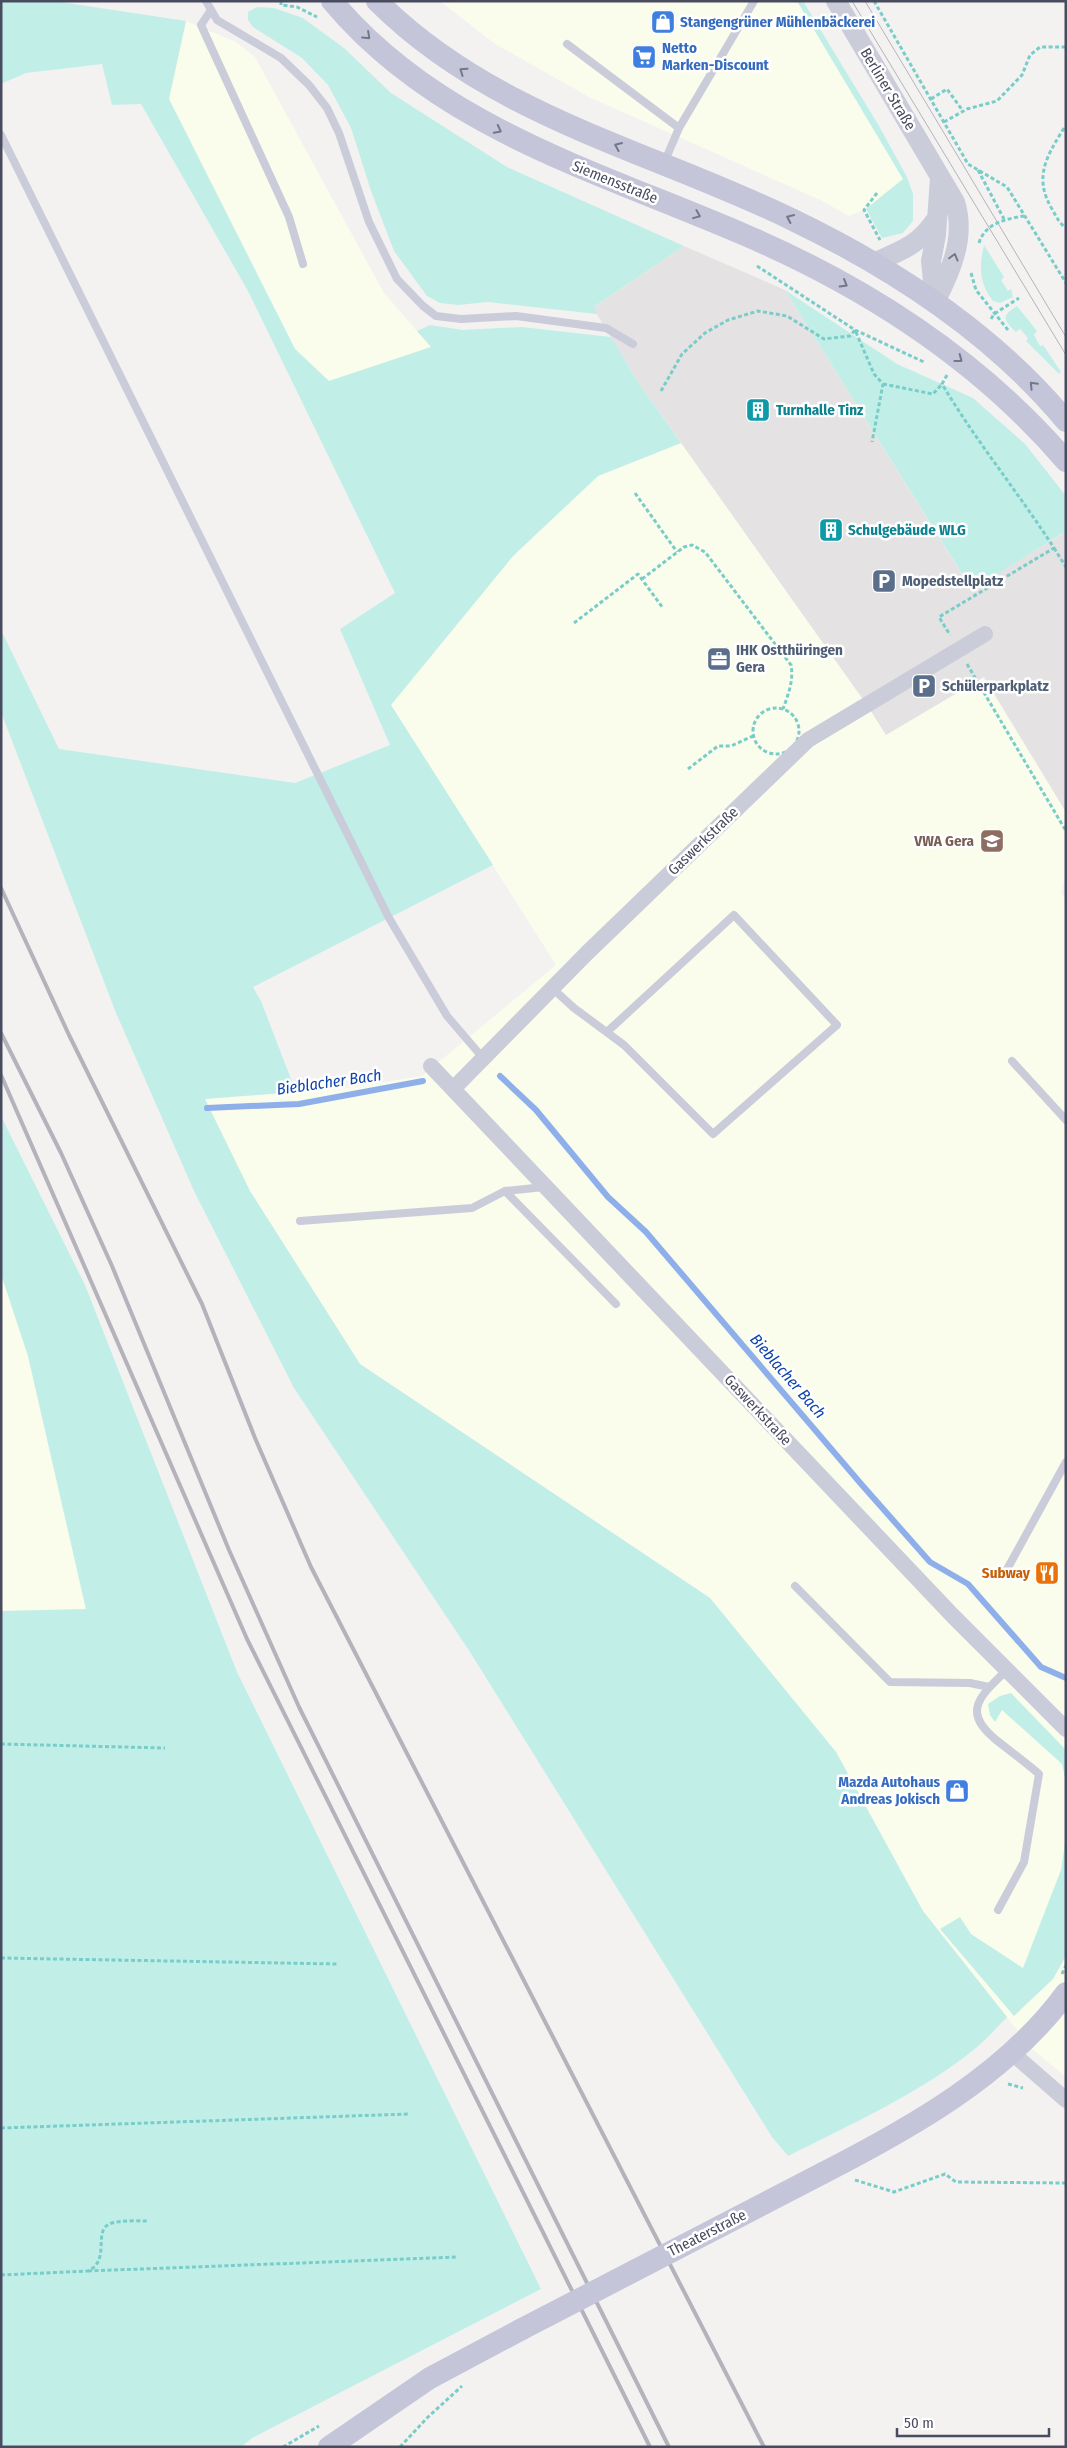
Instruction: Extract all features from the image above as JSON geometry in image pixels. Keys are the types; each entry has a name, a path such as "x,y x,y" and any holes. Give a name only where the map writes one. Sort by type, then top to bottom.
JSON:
{"main road":[{"name":"Siemensstraße","path":"332,1 391,58 433,90 496,130 590,172 746,235 811,266 873,301 919,331"},
{"path":"377,1 400,24 466,74 520,104 877,253 987,343 1022,375 1066,421"},
{"path":"935,302 919,331 960,359 1002,394 1066,461"},
{"name":"Theaterstraße","path":"328,2447 430,2378 823,2173 922,2119 972,2085 1010,2052 1052,2012 1066,1993"}],"street":[{"name":"Berliner Straße","path":"836,1 955,202 959,214 959,229 952,267 935,302"},
{"path":"935,302 931,261 940,178"},
{"path":"877,253 909,248 925,235 937,218"},
{"name":"Gaswerkstraße","path":"453,1089 552,988 808,740 985,634"},
{"name":"Gaswerkstraße","path":"431,1066 1006,1671 1066,1729"},
{"path":"1010,2052 1066,2100"}],"lane":[{"path":"206,1 217,20 281,58 309,85 327,108 339,133 368,222 397,279 422,306 436,316 461,319 516,316 606,328 633,344"},
{"path":"663,165 679,128 754,1"},
{"path":"211,10 201,25 289,217 303,264"},
{"path":"567,44 679,128"},
{"path":"1,135 389,918 447,1016 483,1058"},
{"path":"552,988 574,1008 608,1031 713,1134 837,1025 734,915 608,1031"},
{"path":"1012,1060 1066,1120"},
{"path":"300,1221 472,1208 505,1191 546,1186"},
{"path":"505,1191 616,1304"},
{"path":"1005,1573 1066,1462"},
{"path":"794,1586 890,1682 970,1684 988,1687"},
{"path":"998,1910 1024,1862 1040,1774 982,1730 977,1719 977,1709 988,1687 1006,1671"}],"path":[{"path":"874,1 968,164 1007,187 1066,284"},
{"path":"944,122 963,111 997,101 1022,74 1030,55 1040,47 1066,47"},
{"path":"931,99 947,89 963,111"},
{"path":"1064,128 1048,154 1041,175 1045,198 1061,225 1066,228"},
{"path":"977,169 1004,219"},
{"path":"877,193 864,210 877,253"},
{"path":"978,250 982,234 1004,219 1024,216"},
{"path":"973,266 971,274 976,290 994,314 1020,298"},
{"path":"662,391 682,354 705,334 728,320 758,311 787,316 804,329 824,338 850,336 855,330 874,374 883,384 933,394 948,374"},
{"path":"872,442 883,384"},
{"path":"942,384 964,419 1022,498 1066,567"},
{"path":"634,493 677,552"},
{"path":"642,579 684,547 692,545 705,552 791,665 790,692 783,709"},
{"path":"1054,548 939,617 1066,831"},
{"path":"574,623 638,574 663,608"},
{"path":"775,708 783,709 796,719 799,726 797,742 785,753 769,753 762,750 753,736 753,728 760,714 775,708"},
{"path":"688,769 718,746 731,746 753,736"},
{"path":"1,1744 165,1748"},
{"path":"1,1958 338,1964"},
{"path":"1,2128 409,2114"},
{"path":"853,2180 894,2192 945,2174 956,2182 1066,2183"},
{"path":"88,2271 97,2267 101,2258 101,2239 105,2227 112,2223 148,2221"},
{"path":"1,2275 458,2257"},
{"path":"400,2447 428,2417 466,2384"}],"shaded area":[{"path":"1,1 54,1 186,21 169,99 295,349 329,381 431,347 417,331 430,325 463,330 522,327 611,337 638,382 681,443 598,476 513,556 391,705 493,865 253,987 261,1001 296,1092 205,1099 250,1191 360,1364 710,1598 836,1752 923,1911 1007,2017 977,2047 934,2078 861,2120 788,2156 772,2137 470,1652 294,1388 194,1191 116,1013 1,712 1,630 59,749 295,783 390,745 340,629 395,593 248,291 141,104 112,105 102,64 26,73 1,84"},
{"path":"440,1 797,1 903,179 864,210 849,216 820,200 591,98 495,44"},
{"path":"797,1 803,1 879,126 907,177 913,194 913,221 903,233 882,238 866,209 903,179"},
{"path":"257,7 274,8 303,18 344,48 391,93 507,167 684,246 594,307 597,314 488,302 458,305 440,303 427,296 394,251 371,191 351,128 328,85 302,58 253,27 248,20 248,12"},
{"path":"186,21 236,42 255,57 384,293 431,347 329,381 295,349 169,99"},
{"path":"984,245 1004,277 1001,280 1008,291 1011,289 1013,297 1000,303 993,301 988,294 981,274"},
{"path":"684,246 785,290 971,589 1064,533 1066,536 1066,812 984,677 886,735 867,705 638,382 593,308"},
{"path":"785,290 897,364 973,398 1025,444 1066,496 1066,536 1063,533 972,590"},
{"path":"1017,306 1037,331 1034,335 1040,346 1043,345 1061,372 1059,374 1026,341 1028,338 1020,329 1016,332 1006,321 1006,315"},
{"path":"681,443 867,705 983,677 1066,812 1066,874 1061,893 1066,901 1066,2077 1032,2049 923,1911 836,1752 710,1598 360,1364 250,1191 204,1099 347,1088 422,1076 556,965 391,705 513,556 598,476"},
{"path":"1,1116 85,1285 237,1672 541,2289 252,2438 241,2447 1,2447 1,1611 86,1609 28,1356 1,1274"},
{"path":"1,1274 28,1356 86,1610 1,1611"},
{"path":"1011,1693 1066,1750 1066,1782 1062,1764 1002,1710 995,1722 990,1715 988,1704 1000,1696"},
{"path":"1066,1836 1066,1956 1053,1979 1014,2016 940,1929 960,1917 971,1934 1023,1968 1061,1870"}],"waterway":[{"name":"Bieblacher Bach","path":"500,1076 536,1110 608,1197 646,1232 930,1562 968,1584 1041,1667 1066,1678"},
{"name":"Bieblacher Bach","path":"207,1108 299,1104 423,1081"}],"tram line":[{"path":"852,1 1066,355"},
{"path":"865,1 1066,337"}],"railway":[{"path":"1,888 69,1035 202,1304 255,1438 311,1567 764,2447"},
{"path":"1,1033 61,1153 112,1266 229,1550 299,1707 669,2447"},
{"path":"1,1075 247,1639 650,2447"}],"place":[{"name":"Stangengrüner Mühlenbäckerei","path":"663,22"},
{"name":"Netto Marken-Discount","path":"644,57"},
{"name":"Turnhalle Tinz","path":"758,410"},
{"name":"Schulgebäude WLG","path":"831,530"},
{"name":"Mopedstellplatz","path":"884,581"},
{"name":"IHK Ostthüringen Gera","path":"719,659"},
{"name":"Schülerparkplatz","path":"924,686"},
{"name":"VWA Gera","path":"992,841"},
{"name":"Subway","path":"1047,1573"},
{"name":"Mazda Autohaus Andreas Jokisch","path":"957,1791"}]}
